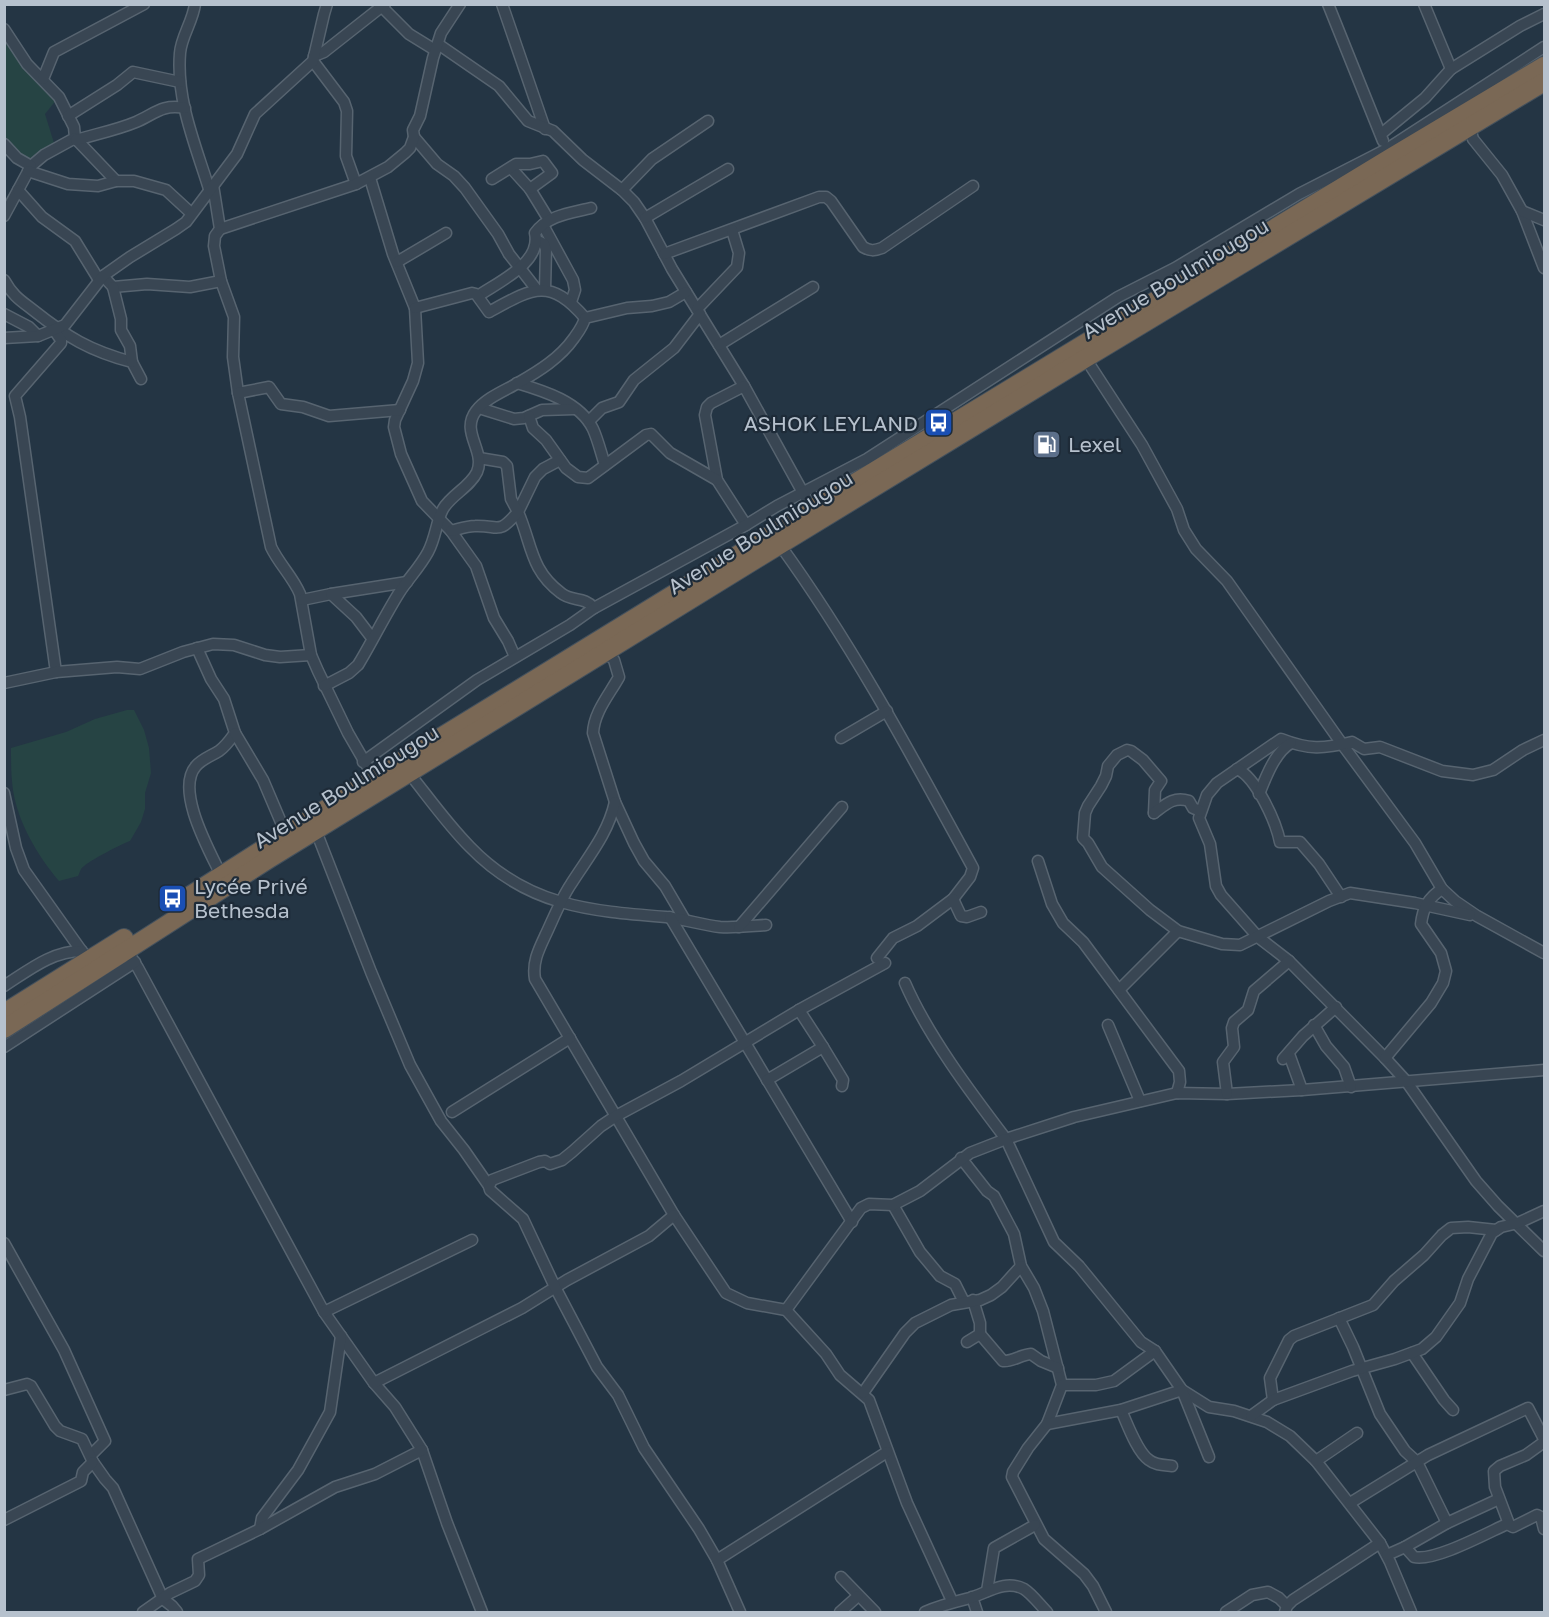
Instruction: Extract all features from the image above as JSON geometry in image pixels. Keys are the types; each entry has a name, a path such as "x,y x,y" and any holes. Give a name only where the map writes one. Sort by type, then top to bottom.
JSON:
{"highway":[{"name":"Avenue Boulmiougou","path":"4,1029 316,831 780,545 1082,353 1388,153 1545,66"},
{"name":"Avenue Boulmiougou","path":"4,1013 85,956 127,951 221,875 374,778 812,509 1470,129 1545,82"}],"street":[{"path":"43,79 54,52 144,4"},
{"path":"195,4 190,25 180,48 180,82 185,108 212,189 219,229 214,240 220,281 234,317 233,357 238,393 272,548 277,560 297,585 302,600 311,655 324,686 363,762 374,778"},
{"path":"327,4 314,58 345,102 347,111 346,156 357,184"},
{"path":"219,229 357,184 398,160 410,148 414,137 413,130 420,116 441,33 460,4"},
{"path":"502,4 545,129"},
{"path":"1328,4 1388,153"},
{"path":"1424,4 1451,69"},
{"path":"4,338 38,336 71,319 101,278 148,244 180,227 212,189 237,154 255,114 314,58 382,5 409,34 437,47 499,86 528,121 553,131 589,166 622,190 634,202 744,386 812,509"},
{"path":"1381,134 1425,98 1451,69 1520,26 1545,14"},
{"path":"4,30 27,64 59,97 74,127 75,139 116,181"},
{"path":"363,762 477,680 594,608 746,525 803,491 867,459 1118,297 1175,268 1299,194 1388,153 1545,47"},
{"path":"69,116 133,72 180,82"},
{"path":"4,216 30,169 44,154 75,139 135,123 157,110 185,108"},
{"path":"622,190 652,159 708,121"},
{"path":"1470,129 1473,139 1502,175 1522,211 1545,268"},
{"path":"414,137 437,164 454,176 465,188 520,268 541,290 571,302 585,318"},
{"path":"4,144 30,169 68,184 98,186 116,181 134,182 166,190 191,213"},
{"path":"492,179 516,164 542,161 551,171 551,175 530,189"},
{"path":"511,168 530,189 573,280 574,290 571,302"},
{"path":"645,218 728,169"},
{"path":"370,178 397,262 415,308 418,363 394,427 401,454 422,501 451,531 476,566 490,609 515,657"},
{"path":"664,254 819,197 826,197 831,201 863,247 876,250 973,186"},
{"path":"18,190 42,217 75,242 101,278 113,287 121,319 121,330 130,346 132,362 141,379"},
{"path":"478,296 520,268 534,250 535,233 546,223 554,217 591,208"},
{"path":"1522,211 1545,220"},
{"path":"589,421 603,408 619,402 634,380 674,348 699,312 737,267 739,253 732,230"},
{"path":"397,262 446,233"},
{"path":"536,240 544,244 546,249 541,290"},
{"path":"4,280 19,301 69,338 104,354 132,362"},
{"path":"113,287 147,284 190,287 220,281"},
{"path":"719,345 813,287"},
{"path":"415,308 472,293 478,296 489,312 518,296 541,290"},
{"path":"585,318 627,308 669,302 686,292"},
{"path":"4,314 30,327 38,336"},
{"path":"324,686 354,669 407,582 421,564 432,543 444,508 474,477 479,458 470,428 474,414 479,408 557,358 584,324 585,318"},
{"path":"55,329 62,340 61,344 10,396 20,417 56,672"},
{"path":"1082,353 1142,445 1196,549 1227,581 1415,843 1442,889 1477,916 1545,953"},
{"path":"518,383 577,409 589,421 605,465"},
{"path":"744,386 711,403 705,411 717,480 746,525"},
{"path":"238,393 269,387 281,404 303,407 329,416 400,410"},
{"path":"479,408 514,418 529,416 542,410 577,409"},
{"path":"529,416 533,428 546,440 572,474 583,478 588,478 646,435 651,434 670,453 717,480"},
{"path":"479,458 504,462 507,466 511,499 527,535 531,555 540,571 565,596 587,601 594,608"},
{"path":"451,531 477,525 495,529 501,527 518,512 535,477 543,469 560,460"},
{"path":"489,1186 492,1180 539,1162 545,1161 550,1164 562,1160 616,1116 681,1081 881,961 893,938 917,926 953,899 970,877 973,868 887,711 836,626 780,545"},
{"path":"302,600 407,582"},
{"path":"331,594 357,617 372,638"},
{"path":"4,683 56,672 108,667 140,669 197,648 225,643 265,656 311,655"},
{"path":"197,648 211,679 224,699 235,733 263,780 286,834"},
{"path":"607,653 614,660 619,676 598,712 593,733 615,802 644,861 665,886 685,920"},
{"path":"841,738 887,711"},
{"path":"221,875 196,817 189,780 196,766 221,749 235,733"},
{"path":"1545,740 1523,750 1493,770 1473,775 1461,775 1442,771 1380,747 1364,749 1352,742 1318,748 1281,739 1217,783 1207,795 1198,818 1210,844 1216,886 1221,895 1258,937 1289,961 1406,1081 1476,1180 1498,1206 1545,1251"},
{"path":"1259,794 1273,763 1291,743"},
{"path":"1200,811 1193,808 1189,801 1176,799 1154,813 1155,790 1161,782 1143,760 1127,750 1117,755 1108,766 1106,776 1085,813 1083,838 1102,867 1150,910 1178,931 1231,946 1240,945 1258,937 1350,893 1477,916"},
{"path":"1237,770 1243,772 1268,808 1280,842 1300,842 1319,864 1341,897"},
{"path":"409,773 456,833 505,878 525,889 561,902 603,912 670,917 721,927 766,924"},
{"path":"4,793 16,848 24,870 85,956"},
{"path":"615,802 612,818 604,834 561,902 536,956 534,969 541,991 674,1215 726,1293 747,1303 786,1310 826,1354 840,1375 863,1393 874,1409 887,1452 907,1503 952,1601"},
{"path":"739,927 842,807"},
{"path":"316,831 410,1065 441,1121 464,1150 490,1190 523,1219 597,1367 618,1395 644,1448 699,1529 717,1560 740,1612"},
{"path":"1038,861 1052,904 1063,923 1083,942 1179,1071 1180,1082 1177,1093"},
{"path":"1385,1058 1431,1003 1443,983 1446,971 1442,953 1421,924 1425,906 1431,896 1442,889"},
{"path":"953,899 961,916 968,917 981,912"},
{"path":"670,917 852,1222"},
{"path":"1119,990 1178,931"},
{"path":"4,1047 127,951 324,1312 374,1383 395,1407 422,1450 447,1523 482,1612"},
{"path":"4,986 46,959 66,952 85,956"},
{"path":"1227,1094 1223,1062 1234,1047 1231,1035 1234,1022 1248,1010 1254,991 1289,961"},
{"path":"905,983 914,1003 972,1094 1006,1139 1054,1242 1079,1266 1141,1342 1155,1352 1182,1390 1209,1457"},
{"path":"1302,1090 1286,1057 1314,1025 1336,1007"},
{"path":"800,1010 843,1080 842,1086"},
{"path":"1108,1025 1140,1101"},
{"path":"1314,1025 1326,1046 1344,1067 1351,1087"},
{"path":"452,1112 570,1038"},
{"path":"767,1080 823,1047"},
{"path":"786,1310 861,1208 869,1204 893,1205 933,1182 961,1158 1006,1139 1074,1117 1177,1093 1227,1094 1351,1087 1545,1070"},
{"path":"961,1158 987,1191 994,1196 1014,1234 1021,1266 1034,1288 1043,1311 1062,1385 1047,1424 1013,1472 1014,1482 1044,1539 1084,1574 1106,1612"},
{"path":"893,1205 920,1252 940,1276 955,1284 969,1301 980,1323 980,1334 1003,1361 1030,1354 1058,1368"},
{"path":"1251,1416 1273,1400 1422,1349 1436,1337 1460,1303 1467,1279 1491,1233 1545,1211"},
{"path":"374,1383 505,1318 555,1287 649,1236 674,1215"},
{"path":"1273,1400 1271,1375 1289,1340 1294,1336 1373,1305 1394,1281 1451,1228 1496,1230"},
{"path":"324,1312 472,1240"},
{"path":"4,1243 64,1350 105,1442 83,1472 81,1481 4,1520"},
{"path":"863,1393 905,1333 915,1323 951,1305 991,1295 1002,1287 1021,1266"},
{"path":"1339,1318 1380,1414 1405,1451 1418,1462 1447,1524"},
{"path":"967,1342 980,1334"},
{"path":"260,1529 262,1518 298,1470 330,1412 340,1336"},
{"path":"1062,1385 1096,1385 1114,1381 1155,1352"},
{"path":"1412,1353 1453,1410"},
{"path":"4,1390 27,1384 31,1386 55,1426 60,1431 82,1439 92,1459 113,1488 162,1599 177,1612"},
{"path":"1047,1424 1121,1410 1182,1390"},
{"path":"1182,1390 1209,1407 1251,1416 1267,1422 1290,1436 1316,1461 1380,1543 1411,1612"},
{"path":"1350,1503 1418,1462 1528,1408 1545,1440 1526,1455 1494,1471 1495,1487 1509,1524"},
{"path":"1121,1410 1145,1457 1158,1465 1172,1466"},
{"path":"1316,1461 1357,1433"},
{"path":"143,1612 170,1593 195,1581 199,1575 198,1559 260,1529 335,1487 375,1474 422,1450"},
{"path":"717,1560 887,1452"},
{"path":"1387,1555 1499,1499"},
{"path":"1509,1524 1513,1527 1539,1515 1545,1529"},
{"path":"1405,1546 1414,1557 1427,1557 1509,1524"},
{"path":"987,1590 994,1548 1035,1525"},
{"path":"1226,1612 1252,1595 1268,1592 1279,1598 1286,1609 1318,1583 1380,1543"},
{"path":"841,1577 875,1612"},
{"path":"926,1612 987,1590 1013,1586 1025,1590 1047,1612"},
{"path":"840,1612 858,1596"},
{"path":"972,1597 977,1612"}],"green space":[{"path":"4,38 57,99 45,114 54,143 31,165 5,139"},
{"path":"134,710 144,730 149,748 151,773 145,793 145,809 141,822 130,841 86,865 78,876 59,881 37,850 19,815 12,785 11,748 66,732 95,719"}],"place":[{"name":"ASHOK LEYLAND","path":"939,423"},
{"name":"Lexel","path":"1047,444"},
{"name":"Lycée Privé Bethesda","path":"173,898"}]}
